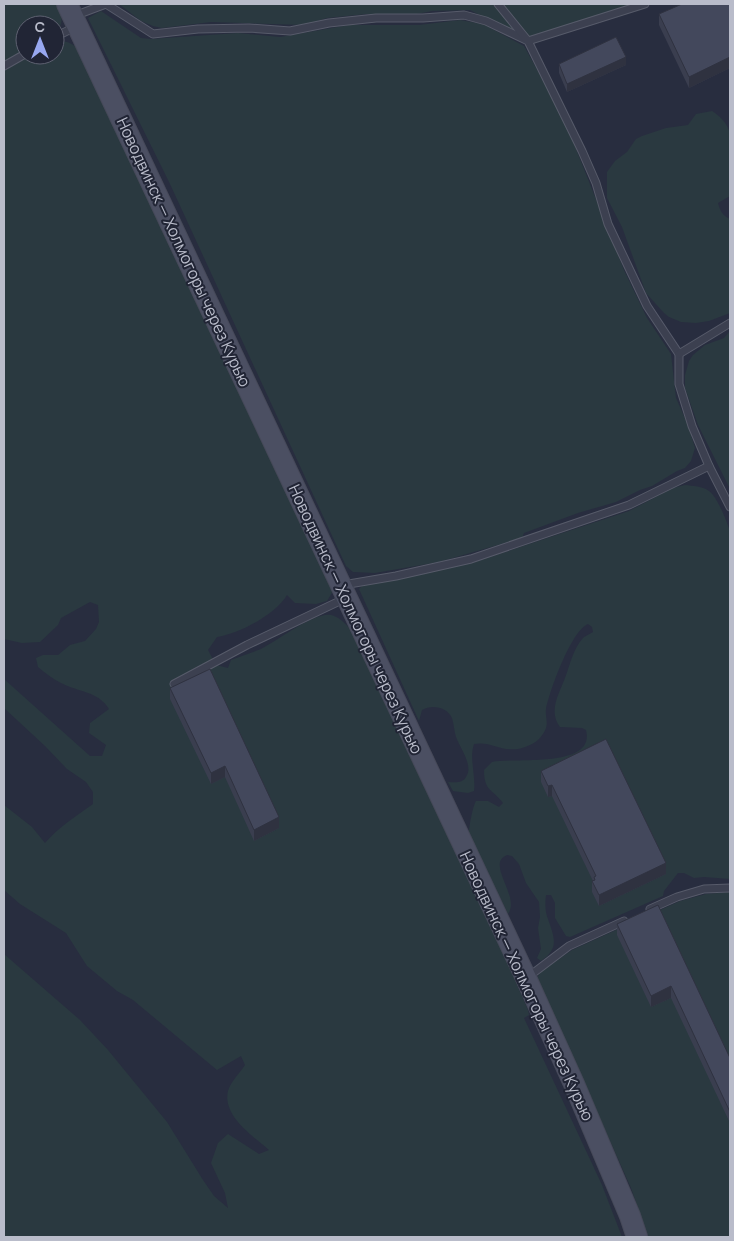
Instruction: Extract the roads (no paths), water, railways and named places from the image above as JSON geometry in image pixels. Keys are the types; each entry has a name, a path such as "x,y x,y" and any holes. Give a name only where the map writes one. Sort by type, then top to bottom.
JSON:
{"main road":[{"name":"Новодвинск — Холмогоры через Курью","path":"73,15 526,978 574,1084 630,1216 637,1237"}],"lane":[{"path":"65,25 73,15 106,4 153,34 198,29 232,28 290,31 329,23 376,18 423,18 464,14 486,21 528,41 645,4"},
{"path":"498,4 528,41 582,151 596,183 608,224 647,306 679,354 680,384 692,426 709,466 730,507"},
{"path":"4,66 15,60"},
{"path":"679,354 730,323"},
{"path":"174,684 343,592 396,576 472,559 629,505 709,466"},
{"path":"640,913 676,897 704,888 730,888"},
{"path":"526,978 569,946 632,917"}]}
